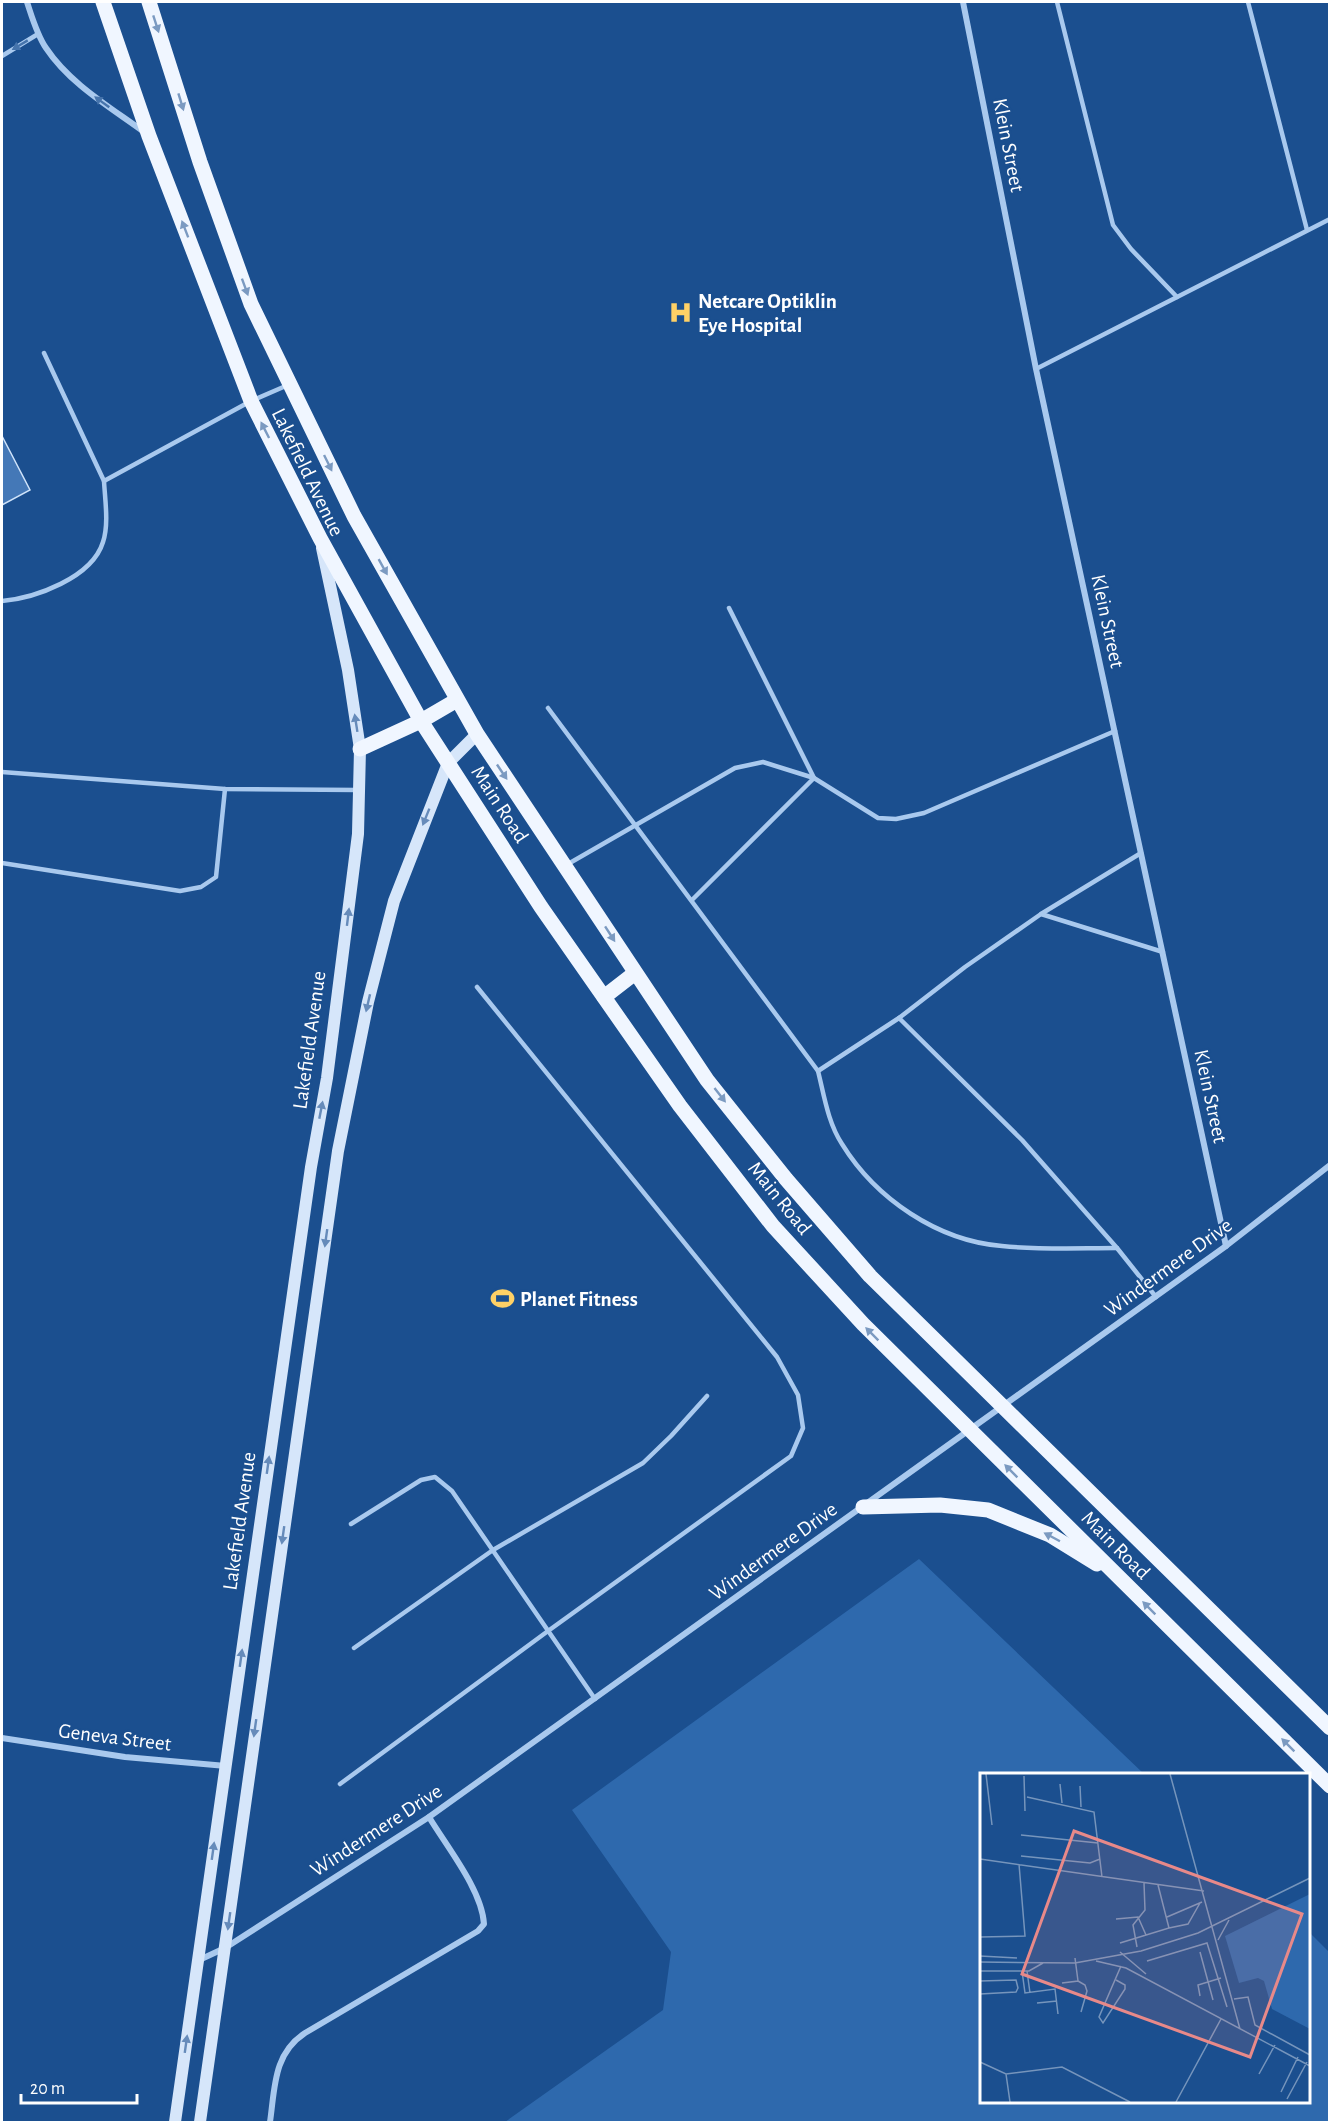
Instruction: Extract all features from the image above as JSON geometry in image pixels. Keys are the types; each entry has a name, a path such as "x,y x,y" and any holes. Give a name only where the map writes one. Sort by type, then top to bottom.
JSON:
{"main road":[{"name":"Lakefield Avenue","path":"103,2 149,136 251,401 320,538"},
{"name":"Lakefield Avenue","path":"149,2 200,162 251,304 354,516"},
{"name":"Main Road","path":"354,516 477,734 707,1080 786,1179 870,1276 1329,1728"},
{"name":"Main Road","path":"320,538 421,721 541,907 680,1106 773,1226 863,1324 1329,1786"},
{"path":"360,749 421,721 457,700"},
{"path":"604,997 635,973"},
{"path":"863,1507 940,1505 988,1510 1050,1535 1120,1579"}],"street":[{"path":"27,2 38,34 46,48 85,89 149,136"},
{"name":"Klein Street","path":"963,2 1036,369 1226,1246"},
{"name":"Lakefield Avenue","path":"175,2122 309,1179 327,1078 358,834 360,749 348,670 320,538"},
{"path":"200,2122 337,1157 368,1002 394,901 448,763 477,734"},
{"name":"Windermere Drive","path":"197,1961 225,1948 429,1817 1226,1246 1329,1165"},
{"name":"Geneva Street","path":"2,1738 125,1757 226,1766"},
{"path":"270,2122 279,2064 290,2045 305,2032 478,1931 484,1924 483,1911 476,1894 429,1817"}],"lane":[{"path":"1057,2 1113,225 1131,249 1177,297"},
{"path":"1248,2 1307,230"},
{"path":"2,56 38,34"},
{"path":"1036,369 1329,219"},
{"path":"2,601 21,599 50,589 72,577 98,554 103,542 105,481 44,353"},
{"path":"105,481 251,401 291,384"},
{"path":"729,608 814,778"},
{"path":"548,708 818,1071 828,1113 841,1144 864,1173 905,1211 945,1233 1001,1246 1117,1248"},
{"path":"566,866 735,768 763,762 814,778 878,818 896,819 924,813 1115,731"},
{"path":"2,772 225,789 359,790"},
{"path":"692,900 814,778"},
{"path":"2,863 180,891 201,887 216,877 225,789"},
{"path":"818,1071 899,1018 964,967 1041,914 1141,853"},
{"path":"1041,914 1163,952"},
{"path":"340,1784 548,1630 791,1456 803,1428 798,1395 777,1357 477,987"},
{"path":"899,1018 1022,1140 1117,1248 1155,1297"},
{"path":"354,1648 493,1550 643,1463 671,1437 707,1396"},
{"path":"351,1524 421,1480 435,1477 453,1491 595,1699"}],"shaded area":[{"path":"919,1559 1143,1773 980,1773 980,2103 1310,2103 1310,1933 1329,1952 1329,2122 505,2122 663,2010 671,1952 572,1810"}],"building":[{"path":"2,436 30,490 2,505"}],"place":[{"name":"Netcare Optiklin Eye Hospital","path":"680,313"},
{"name":"Planet Fitness","path":"502,1299"}]}
